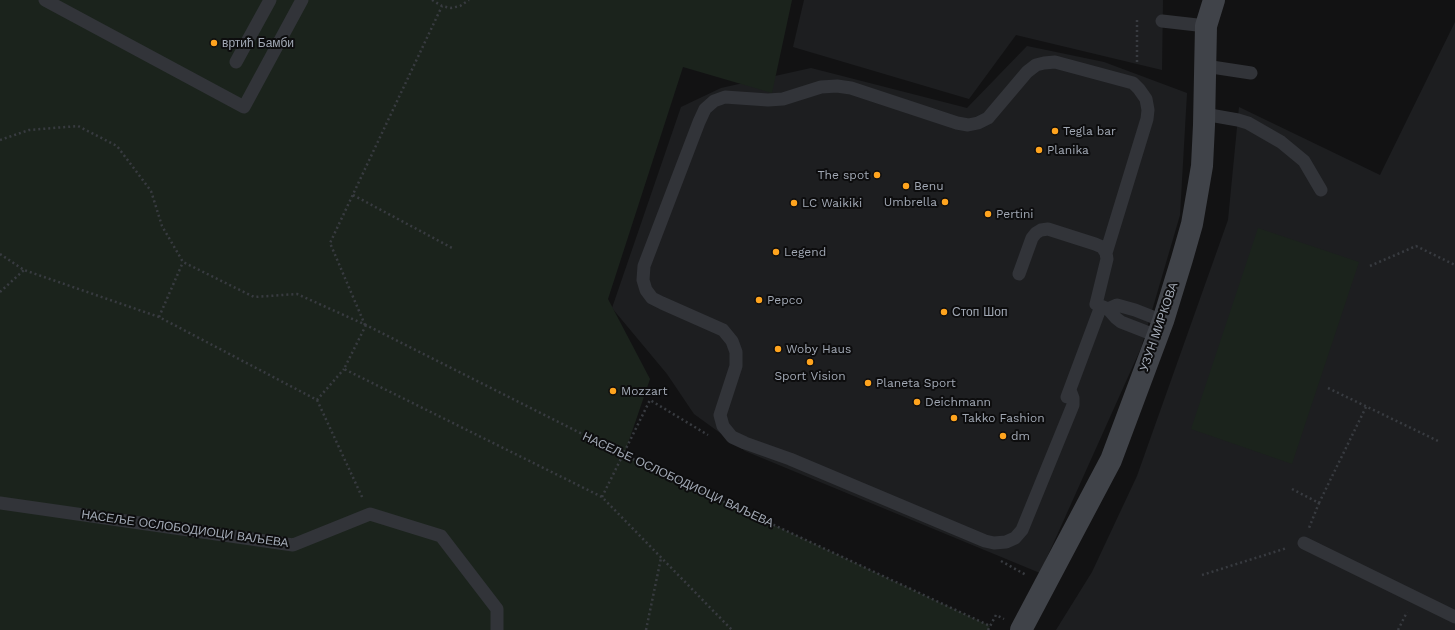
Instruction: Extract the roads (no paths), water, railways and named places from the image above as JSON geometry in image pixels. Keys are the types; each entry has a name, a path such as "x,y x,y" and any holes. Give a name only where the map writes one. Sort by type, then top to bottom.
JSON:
{"street":[{"path":"1198,0 1206,26"},
{"name":"УЗУН МИРКОВА","path":"1021,630 1111,460 1160,328 1182,259 1192,224 1203,152 1206,26 1214,0"}],"lane":[{"path":"45,0 244,107 302,0"},
{"path":"236,62 270,0"},
{"path":"1162,21 1206,26"},
{"path":"1070,390 1073,398 1073,405 1022,530 1015,538 1006,542 994,543 985,541 790,459 732,437 724,426 720,415 736,366 736,352 732,341 723,330 652,298 646,290 643,280 644,266 705,109 714,101 725,97 768,100 783,99 821,87 837,86 851,88 956,123 968,125 978,123 988,118 1027,72 1036,65 1055,62 1133,83 1140,89 1146,99 1148,110 1147,119 1106,253 1106,265 1096,304 1105,307 1117,305 1135,310 1160,328"},
{"path":"1205,66 1251,73"},
{"path":"1204,114 1248,123 1281,142 1304,161 1320,190"},
{"path":"1019,274 1032,238 1041,230 1048,229 1095,244 1102,248 1106,253"},
{"path":"1064,408 1070,390 1105,307"},
{"name":"НАСЕЉЕ ОСЛОБОДИОЦИ ВАЉЕВА","path":"0,503 293,545 370,514 441,536 497,609 497,630"},
{"path":"1304,543 1455,617"}],"place":[{"name":"вртић Бамби","path":"214,43"},
{"name":"Tegla bar","path":"1055,131"},
{"name":"Planika","path":"1039,150"},
{"name":"The spot","path":"877,175"},
{"name":"Benu","path":"906,186"},
{"name":"Umbrella","path":"945,202"},
{"name":"LC Waikiki","path":"794,203"},
{"name":"Pertini","path":"988,214"},
{"name":"Legend","path":"776,252"},
{"name":"Pepco","path":"759,300"},
{"name":"Стоп Шоп","path":"944,312"},
{"name":"Woby Haus","path":"778,349"},
{"name":"Sport Vision","path":"810,362"},
{"name":"Planeta Sport","path":"868,383"},
{"name":"Mozzart","path":"613,391"},
{"name":"Deichmann","path":"917,402"},
{"name":"Takko Fashion","path":"954,418"},
{"name":"dm","path":"1003,436"}]}
